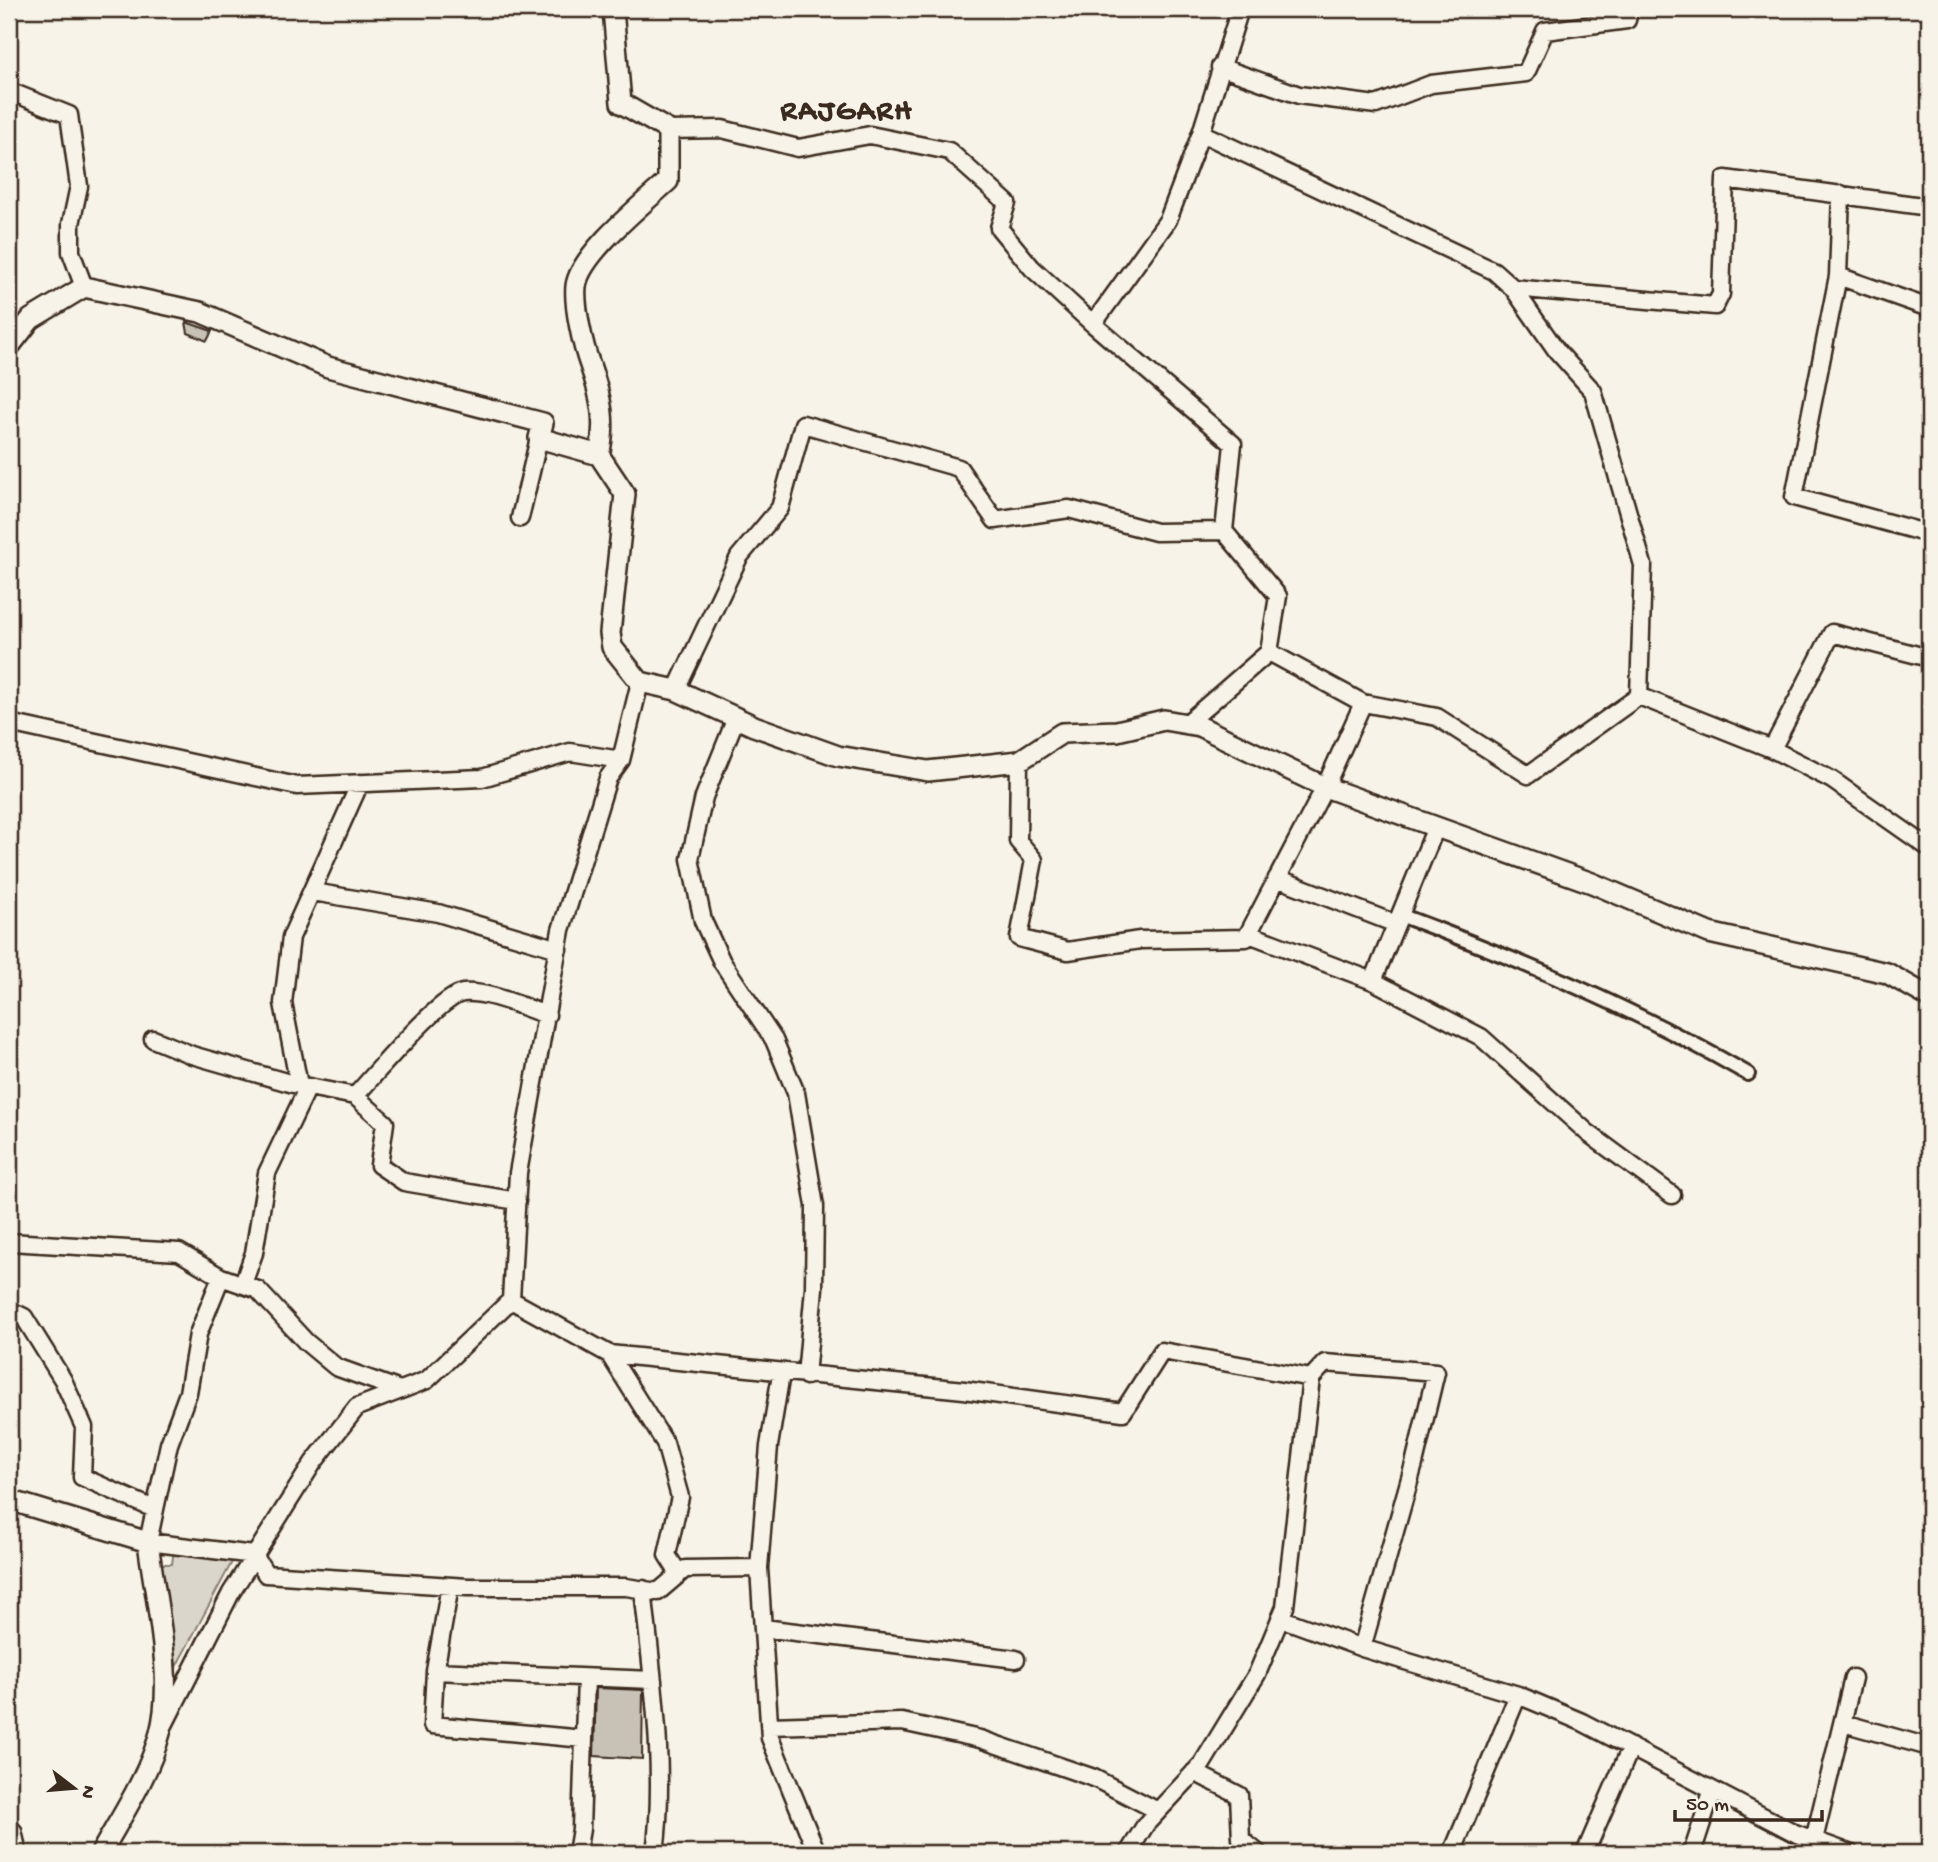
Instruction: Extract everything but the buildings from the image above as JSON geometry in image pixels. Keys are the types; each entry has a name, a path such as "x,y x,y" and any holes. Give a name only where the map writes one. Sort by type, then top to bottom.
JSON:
{"street":[{"path":"613,9 621,103 668,130 722,129 798,148 870,135 949,151 1007,202 999,228 1032,268 1233,444 1224,531 1278,596 1269,652 1186,724"},
{"path":"1093,324 1168,220 1201,133 1240,9"},
{"path":"1220,67 1299,95 1376,105 1431,84 1526,73 1545,31 1627,20 1630,9"},
{"path":"9,92 69,115 79,187 71,224 71,252 83,287"},
{"path":"598,455 605,432 599,389 583,346 576,284 599,245 668,181 668,130"},
{"path":"1201,133 1494,271 1513,288 1557,351 1593,391 1643,565 1639,696"},
{"path":"1513,288 1715,306 1721,294 1725,179 1929,206"},
{"path":"1841,194 1838,276 1794,497 1929,534"},
{"path":"1838,276 1929,308"},
{"path":"9,347 31,319 83,287 200,312 328,367 543,423 520,518"},
{"path":"676,690 739,556 780,508 803,425 959,468 995,520 1069,509 1156,532 1224,531"},
{"path":"539,438 598,455 625,494 610,633 611,647 640,681 676,690 736,718 838,756 928,771 1018,761 1062,733 1117,731 1164,720 1199,726 1325,787 1592,883 1709,933 1887,973 1929,997"},
{"path":"1773,749 1832,634 1929,658"},
{"path":"1269,652 1363,704 1437,717 1528,775 1639,696"},
{"path":"102,1853 135,1793 160,1733 231,1593 313,1463 357,1407 426,1380 511,1300 518,1173 558,949 608,778 621,760 640,681"},
{"path":"1639,696 1773,749 1832,780 1929,848"},
{"path":"1018,761 1018,841 1034,860 1018,937 1068,951 1140,940 1246,938 1325,787 1363,704"},
{"path":"736,718 704,797 690,859 703,921 717,952 774,1040 796,1093 815,1206 814,1289 806,1376"},
{"path":"9,723 297,786 482,778 570,752 621,760"},
{"path":"243,1284 254,1253 268,1172 304,1086 283,1003 292,937 360,783"},
{"path":"1373,981 1436,827"},
{"path":"1277,878 1398,919 1584,988 1688,1039 1748,1074"},
{"path":"313,891 438,913 558,949"},
{"path":"1249,934 1373,981 1481,1037 1588,1133 1672,1195"},
{"path":"355,1096 439,1006 461,993 482,995 547,1015"},
{"path":"153,1039 192,1055 304,1086 355,1096 385,1123 379,1165 404,1182 517,1202"},
{"path":"10,1245 178,1252 221,1277 258,1290 306,1342 336,1367 400,1391"},
{"path":"160,1733 166,1686 148,1542 169,1444 188,1393 198,1334 221,1277"},
{"path":"511,1300 609,1354 781,1374 964,1390 1123,1412 1161,1351 1311,1378"},
{"path":"9,1310 24,1317 63,1380 84,1427 82,1477 154,1509"},
{"path":"609,1354 665,1443 680,1497 667,1555 679,1574"},
{"path":"1128,1853 1146,1824 1194,1772 1257,1674 1285,1607 1311,1378 1325,1363 1436,1372 1414,1464 1362,1648"},
{"path":"781,1374 769,1446 759,1568 769,1726 770,1738 817,1853"},
{"path":"9,1500 148,1542 254,1555"},
{"path":"254,1555 266,1574 450,1586 658,1591 685,1569 759,1568"},
{"path":"450,1586 435,1671 432,1725 584,1739"},
{"path":"643,1589 653,1681 659,1826 655,1853"},
{"path":"1280,1618 1362,1648 1518,1695 1582,1722 1712,1792 1814,1840 1850,1853"},
{"path":"763,1628 1016,1659"},
{"path":"435,1671 653,1681"},
{"path":"576,1853 580,1829 586,1678"},
{"path":"1814,1840 1853,1678"},
{"path":"1452,1853 1518,1695"},
{"path":"769,1726 902,1721 981,1739 1094,1777 1158,1811"},
{"path":"1843,1723 1929,1747"},
{"path":"1586,1853 1631,1747"},
{"path":"1194,1772 1239,1795 1241,1839 1258,1853"},
{"path":"1692,1853 1712,1792"},
{"path":"9,1829 13,1831 18,1853"}],"shaded area":[{"path":"174,1550 232,1562 176,1667 159,1564 172,1564"}],"district":[{"name":"RAJGARH","path":"847,113"}]}
